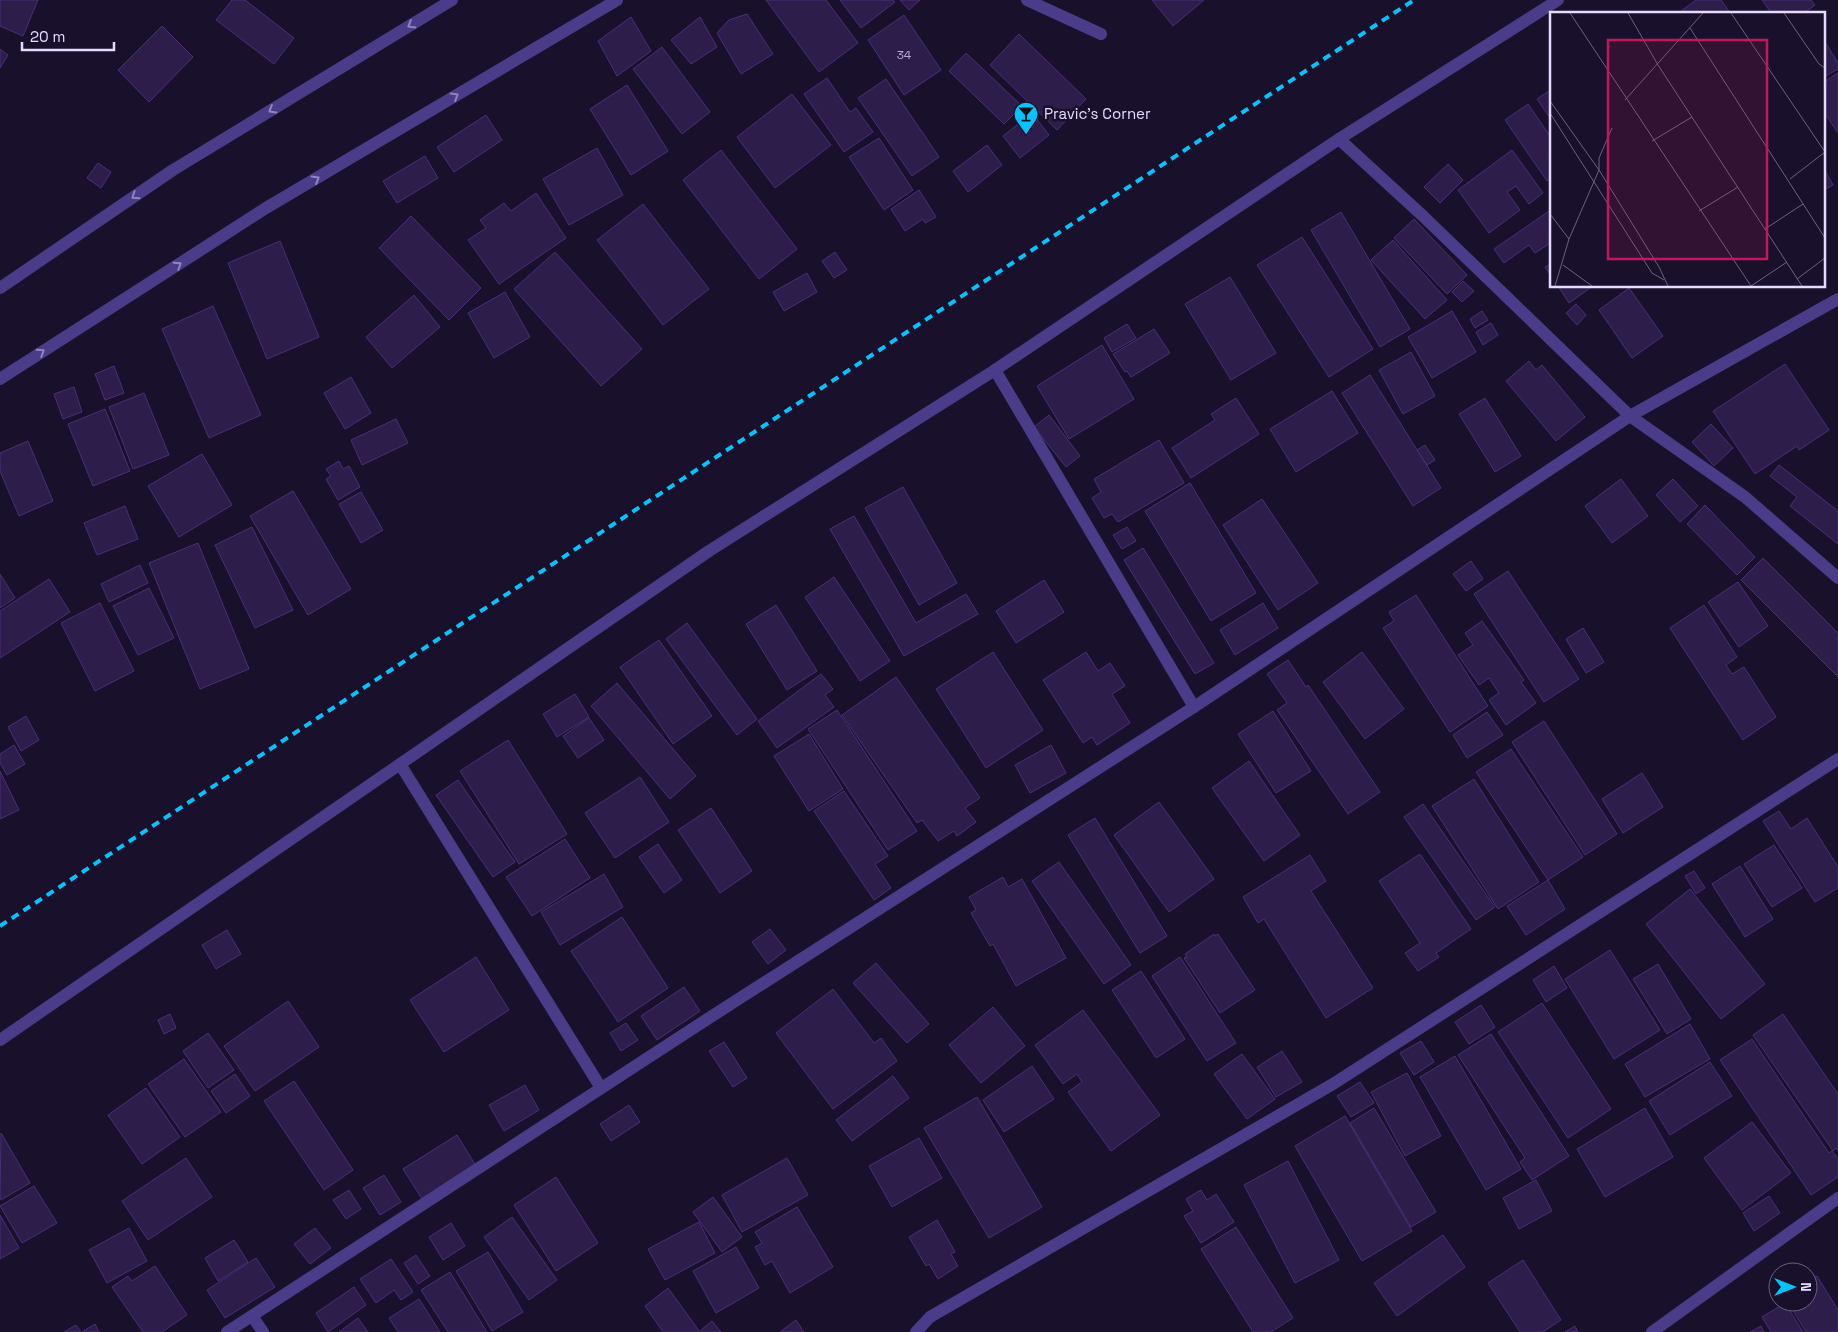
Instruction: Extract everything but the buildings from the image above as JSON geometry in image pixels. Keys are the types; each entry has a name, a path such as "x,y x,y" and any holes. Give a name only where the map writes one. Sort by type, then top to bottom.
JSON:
{"street":[{"path":"0,288 173,170 452,0"},
{"path":"0,379 266,208 617,0"},
{"path":"1027,0 1101,34"},
{"path":"0,1040 709,552 995,370 1339,139 1558,0"},
{"path":"1339,139 1430,223 1630,416 1745,497 1838,578"},
{"path":"227,1332 601,1088 1194,707 1630,416 1838,299"},
{"path":"995,370 1194,707"},
{"path":"916,1332 930,1317 1333,1084 1838,759"},
{"path":"400,764 601,1088"},
{"path":"1652,1332 1838,1198"},
{"path":"252,1316 263,1332"}],"railway":[{"path":"0,926 1414,0"}],"place":[{"name":"Pravic's Corner","path":"1026,135"}]}
